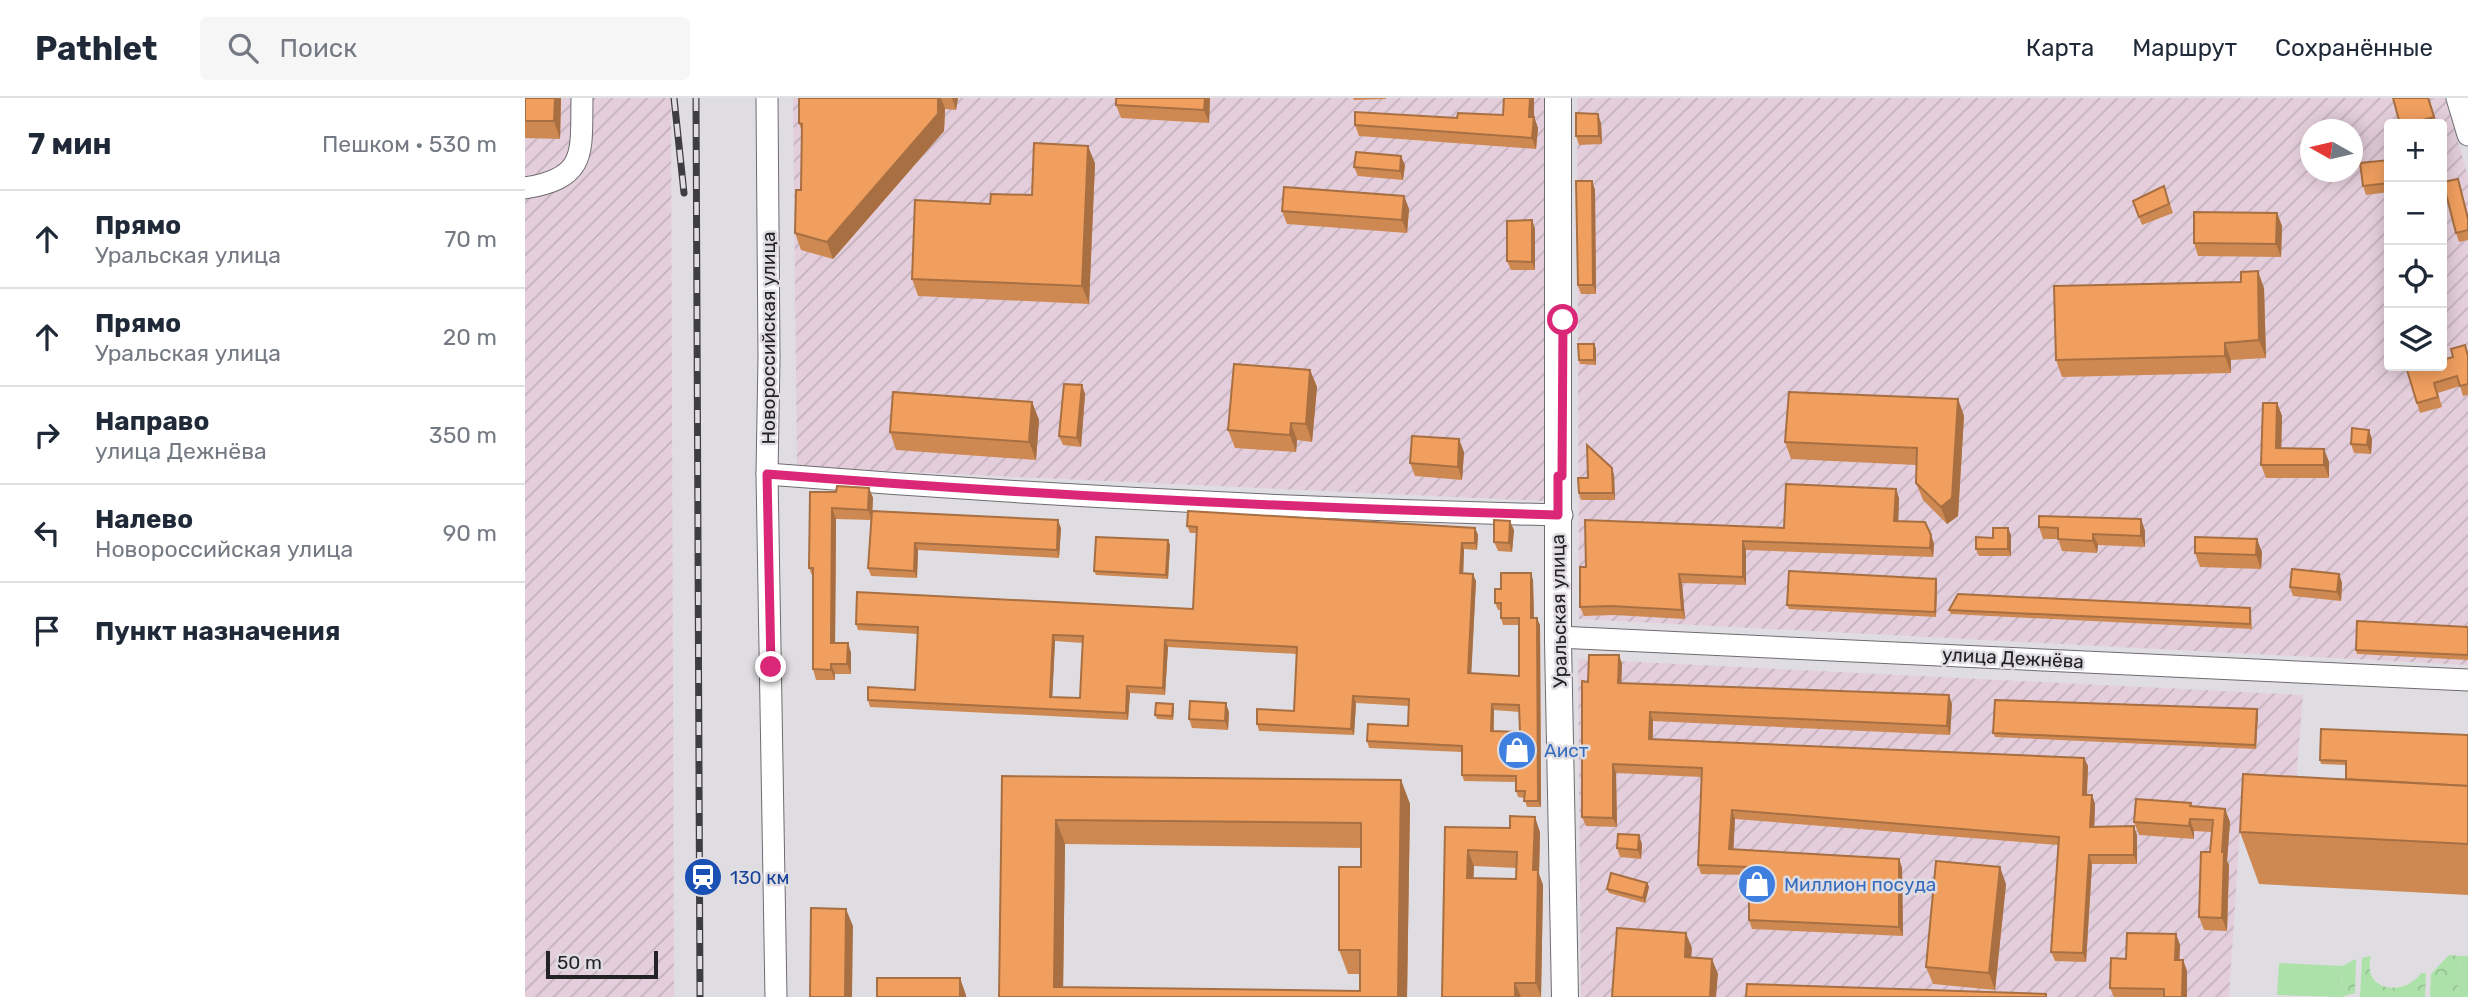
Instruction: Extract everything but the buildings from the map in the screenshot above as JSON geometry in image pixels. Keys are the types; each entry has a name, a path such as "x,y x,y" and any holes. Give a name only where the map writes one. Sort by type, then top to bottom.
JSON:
{"main road":[{"name":"Уральская улица","path":"1560,98 1560,515 1566,997"}],"street":[{"path":"525,187 551,184 569,172 581,153 582,98"},
{"name":"Новороссийская улица","path":"767,98 767,474 776,997"},
{"path":"2457,98 2468,135"},
{"path":"767,474 1200,502 1401,512 1560,515"},
{"name":"улица Дежнёва","path":"1561,637 2468,680"}],"shaded area":[{"path":"525,98 671,98 674,997 525,997"},
{"path":"793,98 1544,98 1545,501 797,467"},
{"path":"1577,98 2445,98 2468,176 2468,665 1579,619"},
{"path":"1578,659 2303,695 2296,783 2243,782 2229,997 1581,997"}],"green space":[{"path":"2449,955 2460,956 2457,997 2430,997 2431,974"},
{"path":"2371,956 2372,977 2378,984 2386,987 2405,986 2421,973 2426,973 2425,997 2360,997 2362,958"},
{"path":"2460,956 2468,956 2468,997 2457,997"},
{"path":"2356,959 2355,993 2341,997 2342,966"},
{"path":"2279,963 2342,966 2341,997 2277,995"}],"railway":[{"path":"674,98 684,193"},
{"path":"696,98 700,997"}],"place":[{"name":"Аист","path":"1517,750"},
{"name":"130 км","path":"703,877"},
{"name":"Миллион посуда","path":"1757,884"}],"route":[{"path":"771,667 767,474 1187,502 1401,512 1558,515 1558,476 1562,476 1563,320"}]}
